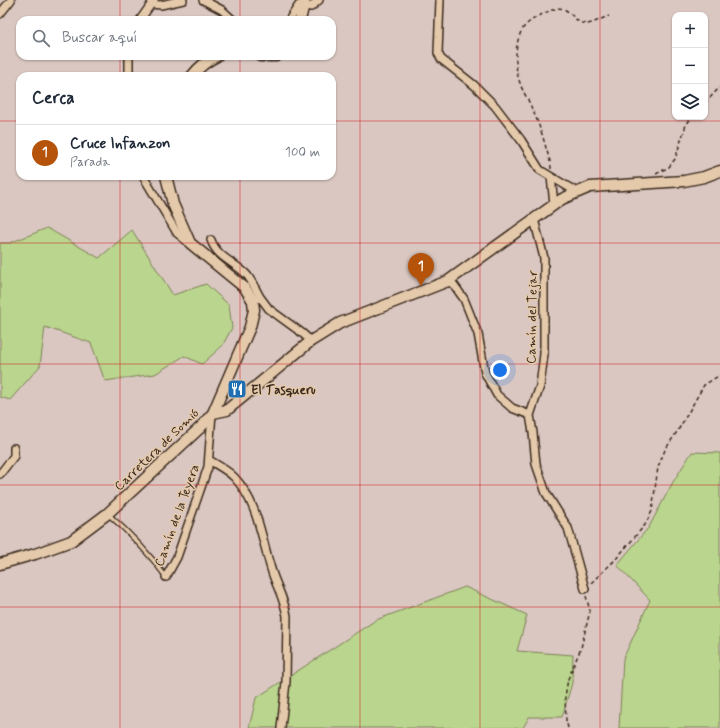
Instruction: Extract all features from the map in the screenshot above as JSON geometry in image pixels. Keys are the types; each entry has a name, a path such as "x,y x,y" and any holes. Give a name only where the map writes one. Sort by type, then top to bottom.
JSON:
{"street":[{"path":"0,14 11,0"},
{"path":"143,16 152,2 161,5 183,0"},
{"path":"203,0 222,10 229,16"},
{"path":"292,16 299,5 304,3 311,6 318,0"},
{"path":"440,0 438,53 440,59 474,85 495,106 521,140 540,170 578,192"},
{"path":"301,16 304,3"},
{"path":"129,60 129,72"},
{"path":"196,72 209,60"},
{"path":"212,413 227,410 310,341 340,323 448,281 562,199 590,187 684,181 704,177 720,171"},
{"path":"551,177 554,204"},
{"path":"145,180 177,233 269,309 302,332 310,341"},
{"path":"167,180 173,204 190,243"},
{"path":"552,192 558,187 564,185"},
{"name":"Camín del Tejar","path":"530,414 540,386 544,354 544,258 534,219"},
{"path":"211,240 213,246 218,252 246,274 257,299"},
{"path":"448,281 454,285 464,299 478,334 485,373 497,395 512,408 530,414 536,464 546,493 568,528 585,589"},
{"name":"Carretera de Somió","path":"0,564 35,554 71,541 107,514 201,427 212,413 250,327 257,299"},
{"name":"Camín de la Teyera","path":"166,577 176,557 206,472 209,460 212,413"},
{"path":"0,474 14,456 14,448"},
{"path":"209,460 231,474 247,494 255,514 273,575 286,608 286,682 281,728"}],"lane":[{"path":"107,514 131,534 153,559 166,577"}],"path":[{"path":"551,177 551,165 540,126 520,83 516,66 516,51 520,33 524,26 529,22 554,9 561,8 566,10 579,22 585,24 609,16"},
{"path":"708,100 720,87"},
{"path":"652,183 655,175 669,167 675,159 686,125 690,120"},
{"path":"568,728 566,720 565,697 568,680 581,648 590,611 585,589 615,560 645,525 652,511 658,467 665,450 704,385 720,375"}],"green space":[{"path":"47,228 99,258 132,230 173,295 206,284 229,305 232,328 222,346 202,364 184,356 155,374 105,381 91,343 45,327 40,366 10,400 0,397 0,243 10,243"},
{"path":"692,452 720,453 720,728 619,728 623,659 650,600 617,565 649,527 673,482"},
{"path":"465,587 527,615 517,651 573,655 572,683 562,717 529,717 523,728 249,728 256,698 376,620"}],"place":[{"name":"Cruce Infanzon","path":"421,286"},
{"name":"El Tasqueru","path":"237,389"}]}
